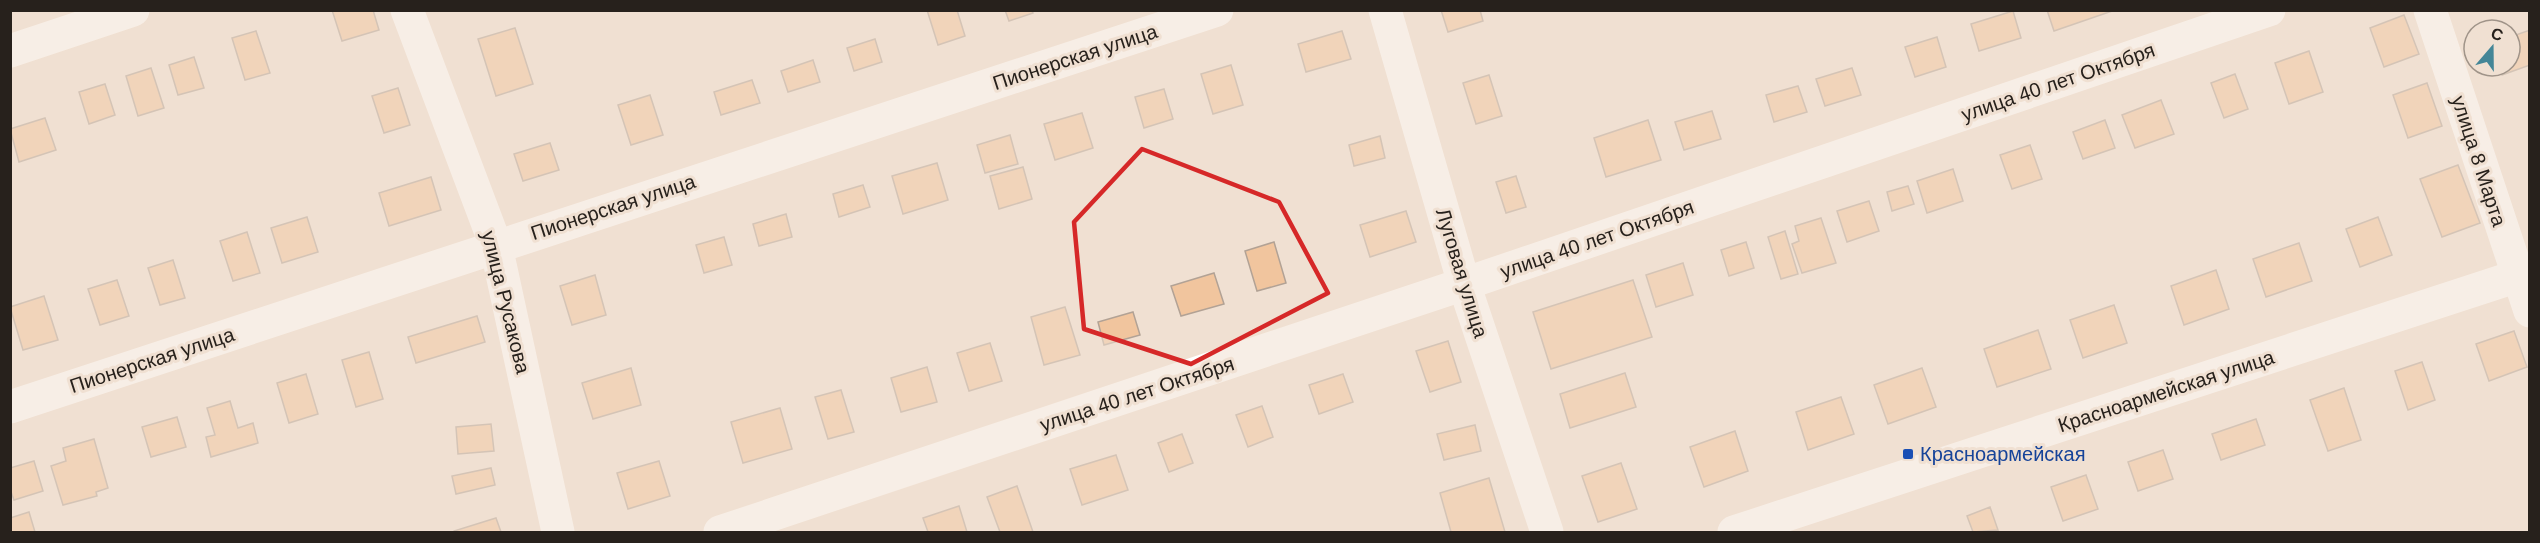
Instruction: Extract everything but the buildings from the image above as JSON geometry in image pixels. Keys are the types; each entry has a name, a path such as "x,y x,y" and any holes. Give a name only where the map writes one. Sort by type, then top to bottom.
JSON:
{"street":[{"path":"10,51 134,10"},
{"name":"улица Русакова","path":"407,10 496,246 558,532"},
{"name":"Пионерская улица","path":"10,407 1217,10"},
{"name":"Луговая улица","path":"1385,10 1464,284 1547,532"},
{"name":"улица 40 лет Октября","path":"720,532 1464,284 2269,10"},
{"name":"улица 8 Марта","path":"2430,10 2523,274 2529,311"},
{"name":"Красноармейская улица","path":"1734,532 2523,274"}],"highlighted area":[{"path":"1142,149 1279,202 1328,293 1191,364 1084,329 1074,222"}],"place":[{"name":"Красноармейская","path":"1908,454"}]}
